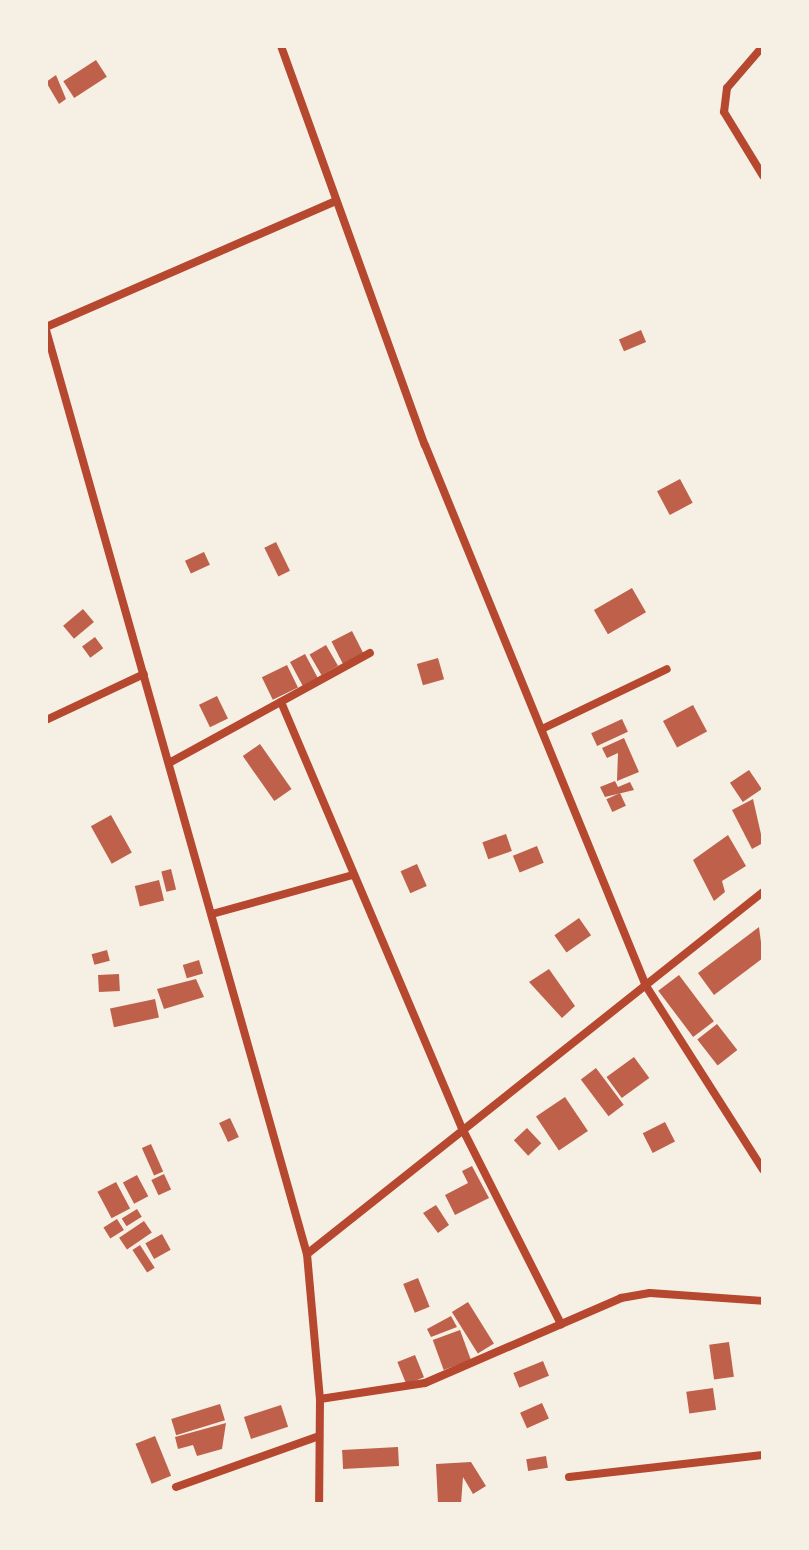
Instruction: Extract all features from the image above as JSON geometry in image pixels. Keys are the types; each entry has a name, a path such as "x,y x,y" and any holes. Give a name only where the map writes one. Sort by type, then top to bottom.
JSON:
{"street":[{"path":"281,46 425,445 544,728 646,986 763,1170"},
{"path":"763,46 727,88 724,112 763,176"},
{"path":"319,1504 320,1399 307,1254 46,329 336,201"},
{"path":"169,763 370,653"},
{"path":"544,728 667,669"},
{"path":"46,720 144,674"},
{"path":"281,702 462,1128 561,1324"},
{"path":"212,914 353,875"},
{"path":"307,1254 763,892"},
{"path":"320,1399 425,1383 561,1324 650,1293 763,1301"},
{"path":"176,1487 319,1436"},
{"path":"569,1477 763,1455"}],"building":[{"path":"96,60 107,77 74,98 63,81"},
{"path":"56,75 66,99 59,104 46,82"},
{"path":"641,330 646,342 624,351 619,339"},
{"path":"680,479 693,503 670,515 657,491"},
{"path":"276,542 290,571 278,576 264,548"},
{"path":"204,552 210,565 191,574 185,561"},
{"path":"632,588 646,612 608,634 594,610"},
{"path":"83,609 94,622 74,639 63,626"},
{"path":"352,631 363,653 343,664 332,641"},
{"path":"95,637 103,648 90,658 82,646"},
{"path":"326,645 338,666 322,675 310,654"},
{"path":"305,654 318,678 303,686 290,662"},
{"path":"438,658 444,679 423,685 417,664"},
{"path":"287,665 298,687 273,700 262,677"},
{"path":"217,696 228,718 210,727 199,705"},
{"path":"693,705 707,731 677,747 663,721"},
{"path":"622,719 628,732 597,746 591,733"},
{"path":"624,738 639,772 617,781 618,753 607,758 602,748"},
{"path":"260,744 292,789 274,801 243,756"},
{"path":"749,770 762,789 743,802 730,783"},
{"path":"615,781 618,787 630,782 634,790 605,797 600,787"},
{"path":"620,793 626,806 612,812 606,799"},
{"path":"753,799 763,843 752,849 732,810"},
{"path":"111,815 132,853 112,864 91,826"},
{"path":"506,834 512,851 488,859 482,842"},
{"path":"728,835 746,866 722,881 725,892 714,901 693,860"},
{"path":"537,846 544,863 520,872 513,856"},
{"path":"417,864 427,886 410,893 401,871"},
{"path":"171,869 176,889 166,892 161,871"},
{"path":"159,880 164,900 140,906 135,886"},
{"path":"579,918 591,935 566,952 554,935"},
{"path":"759,927 763,958 714,995 698,973"},
{"path":"107,950 110,961 94,965 92,954"},
{"path":"199,960 203,973 187,978 183,965"},
{"path":"549,969 575,1006 562,1018 529,982"},
{"path":"119,974 120,991 99,992 98,975"},
{"path":"679,975 714,1021 693,1037 658,991"},
{"path":"196,979 204,997 164,1009 157,989"},
{"path":"155,999 159,1018 114,1027 110,1009"},
{"path":"717,1024 737,1050 718,1065 697,1039"},
{"path":"634,1057 649,1078 622,1098 606,1077"},
{"path":"596,1068 624,1105 609,1116 581,1079"},
{"path":"565,1097 588,1131 559,1151 536,1117"},
{"path":"230,1118 239,1137 228,1142 219,1123"},
{"path":"665,1122 675,1142 653,1153 643,1133"},
{"path":"527,1128 541,1143 528,1156 514,1140"},
{"path":"151,1144 163,1171 154,1175 142,1148"},
{"path":"472,1166 489,1198 455,1215 445,1195 468,1183 462,1171"},
{"path":"164,1174 171,1189 158,1195 151,1180"},
{"path":"137,1175 148,1196 134,1204 123,1183"},
{"path":"116,1182 130,1208 112,1218 97,1192"},
{"path":"436,1205 449,1225 438,1233 423,1213"},
{"path":"137,1209 142,1217 127,1226 122,1219"},
{"path":"117,1219 124,1230 110,1239 103,1227"},
{"path":"144,1221 152,1233 127,1249 119,1238"},
{"path":"162,1234 171,1250 154,1259 145,1243"},
{"path":"140,1245 155,1268 147,1273 132,1250"},
{"path":"418,1278 430,1307 415,1313 403,1284"},
{"path":"468,1302 494,1344 478,1354 452,1312"},
{"path":"451,1316 457,1327 431,1337 427,1329"},
{"path":"460,1330 471,1360 444,1370 433,1340"},
{"path":"729,1342 734,1377 714,1379 709,1345"},
{"path":"415,1355 424,1377 406,1384 397,1362"},
{"path":"543,1361 549,1376 519,1388 513,1373"},
{"path":"713,1388 716,1410 689,1414 686,1392"},
{"path":"542,1403 549,1419 527,1428 520,1413"},
{"path":"220,1404 225,1420 176,1435 171,1419"},
{"path":"281,1405 288,1427 251,1439 244,1417"},
{"path":"226,1423 222,1449 197,1456 193,1445 178,1449 175,1437"},
{"path":"155,1436 171,1476 152,1484 136,1444"},
{"path":"398,1447 399,1466 343,1469 342,1450"},
{"path":"546,1456 548,1468 528,1471 526,1459"},
{"path":"471,1462 486,1486 473,1494 463,1477 461,1504 438,1504 436,1464"}]}
